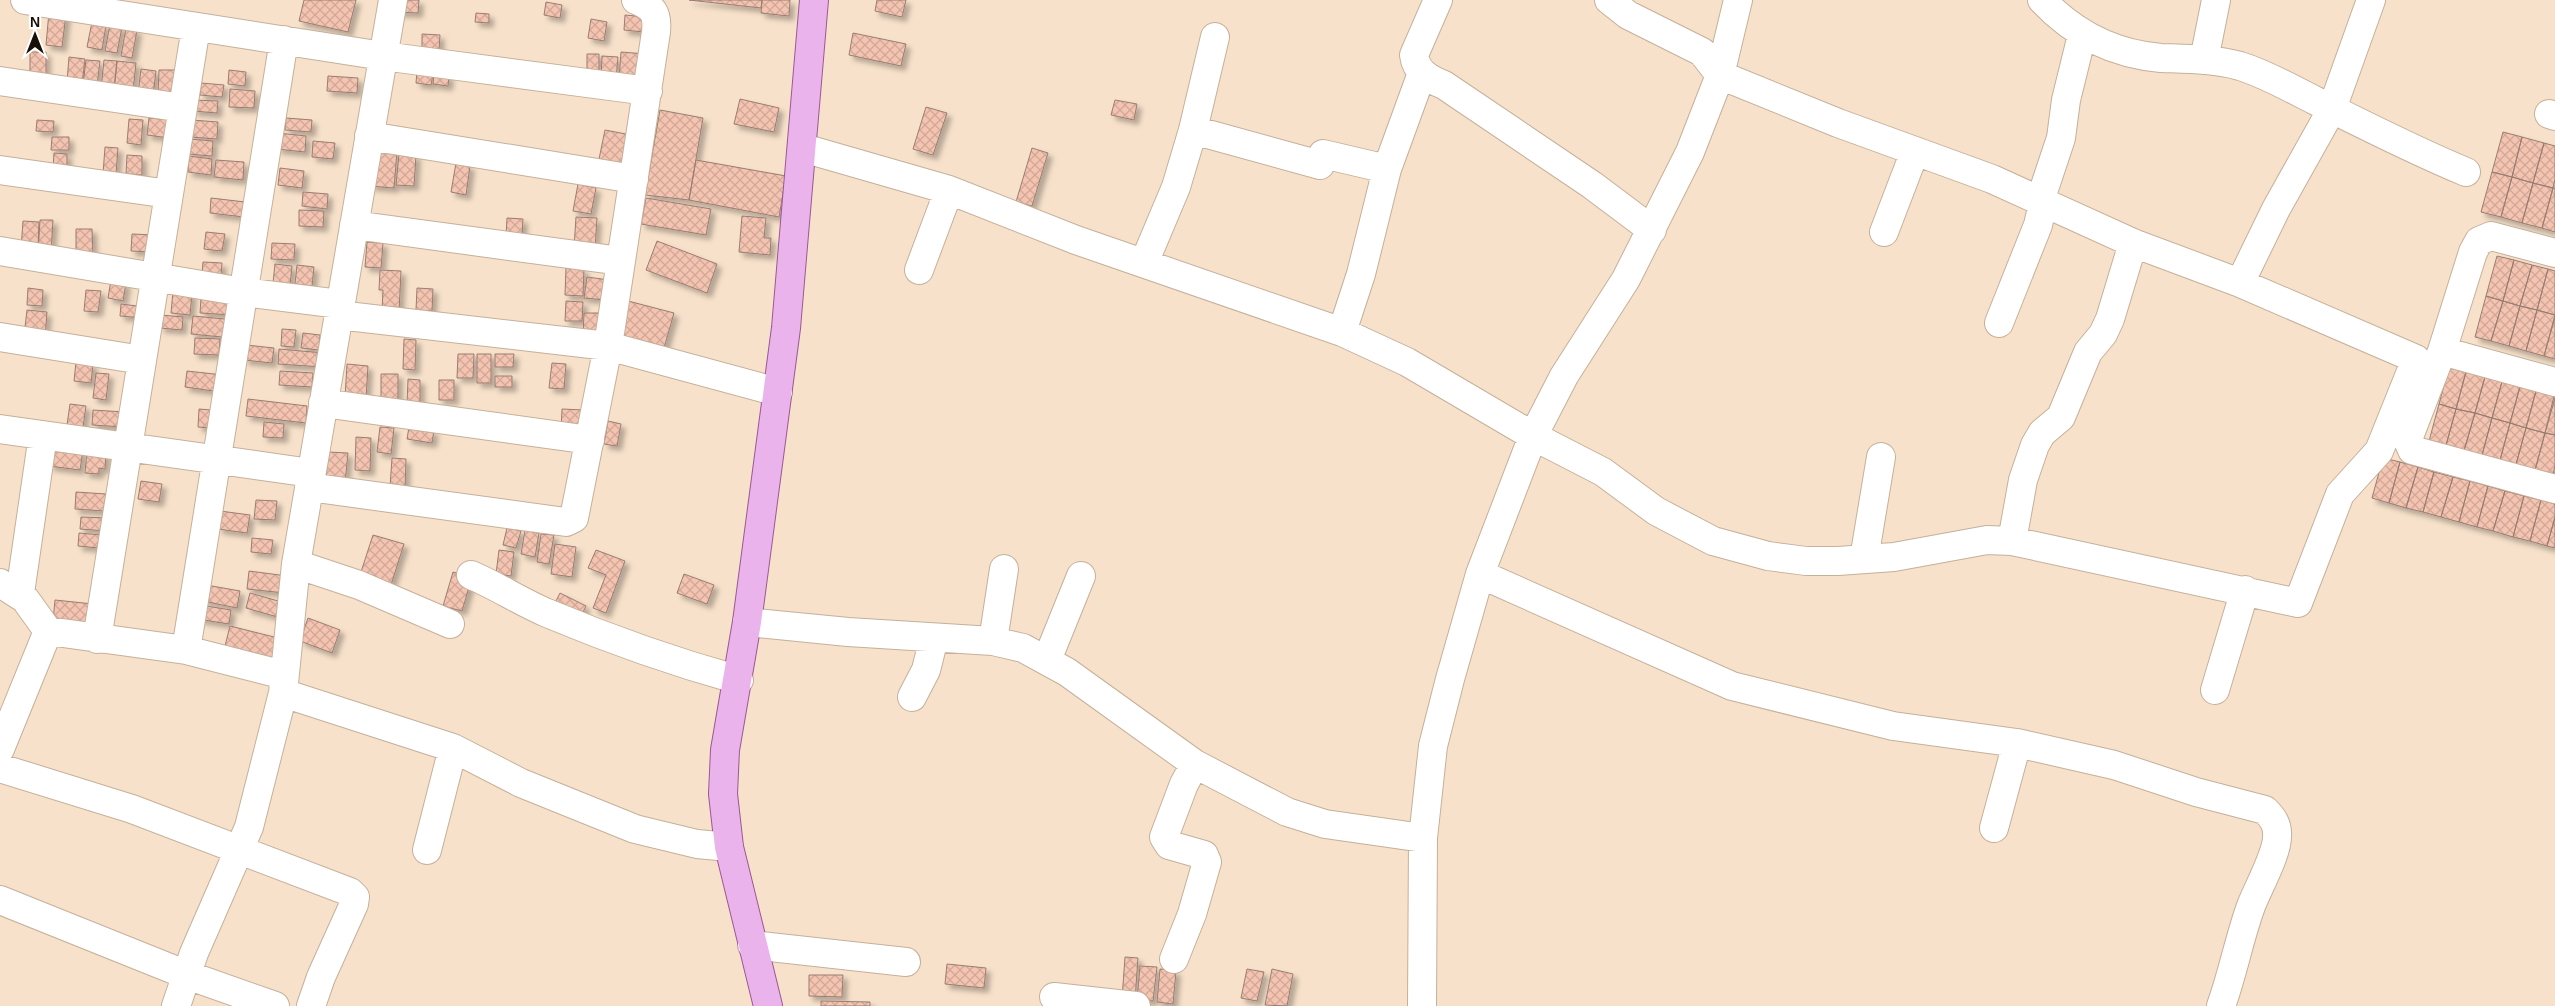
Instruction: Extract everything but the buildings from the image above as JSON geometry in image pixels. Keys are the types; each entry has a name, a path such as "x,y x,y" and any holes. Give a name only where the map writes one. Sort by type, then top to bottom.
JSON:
{"main road":[{"path":"768,1006 729,847 722,794 725,750 739,680 778,392 803,148 814,0"}],"street":[{"path":"25,0 383,56 648,92"},
{"path":"176,1006 194,952 249,827 257,801 284,684 296,564 393,0"},
{"path":"0,429 217,461 310,480 566,522 572,521 577,510 608,346 658,18 654,10 648,5 636,0"},
{"path":"1438,0 1414,55 1415,64 1422,73 1444,85 1592,185 1652,230"},
{"path":"803,148 949,190 1076,240 1342,332 1407,362 1534,436 1603,472 1656,511 1713,541 1768,556 1806,561 1864,559 1934,551 1987,540 2012,541 2298,603 2340,494 2379,451 2416,359 2240,283 2133,243 1992,179 1838,123 1720,75 1702,52 1628,15 1609,0"},
{"path":"1422,1006 1423,838 1433,746 1480,574 1534,436 1564,376 1599,324 1652,230 1690,152 1720,75 1738,0"},
{"path":"2042,0 2082,35 2115,48 2137,54 2204,60 2240,66 2409,148 2466,172"},
{"path":"2204,60 2216,0"},
{"path":"2240,283 2276,209 2332,109 2371,0"},
{"path":"98,639 196,26"},
{"path":"1999,323 2038,225 2041,202 2061,138 2066,100 2082,35"},
{"path":"1144,263 1176,186 1193,130 1214,37"},
{"path":"186,650 284,40"},
{"path":"1342,332 1361,274 1386,169 1422,73"},
{"path":"0,81 183,108"},
{"path":"1193,130 1320,164 1323,154 1386,169"},
{"path":"369,136 634,179"},
{"path":"1884,232 1915,151"},
{"path":"0,170 169,194"},
{"path":"918,270 949,190"},
{"path":"354,225 621,261"},
{"path":"2555,253 2491,236 2479,241 2473,252 2442,350 2410,434 2409,442 2412,450 2555,489"},
{"path":"2012,541 2023,480 2035,445 2042,433 2061,417 2085,357 2103,334 2110,319 2133,243"},
{"path":"0,251 339,310 608,346 778,392"},
{"path":"0,337 142,360"},
{"path":"2442,350 2555,382"},
{"path":"323,403 590,440"},
{"path":"43,435 10,588 48,631 186,650 284,684 453,748 520,784 635,829 697,844 729,847"},
{"path":"1864,559 1881,457"},
{"path":"296,564 359,585 450,624"},
{"path":"992,641 1004,569"},
{"path":"1480,574 1732,686 1893,726 2017,743 2114,765 2196,792 2265,810 2273,818 2278,839 2248,914 2232,976 2220,1006"},
{"path":"471,575 545,612 572,623 644,650 739,680"},
{"path":"1047,660 1081,576"},
{"path":"2215,690 2245,590"},
{"path":"747,622 992,641 1023,648 1047,660 1195,764 1287,812 1325,824 1423,838"},
{"path":"0,749 48,631"},
{"path":"912,697 926,670 934,638"},
{"path":"1994,828 2017,743"},
{"path":"427,850 453,748"},
{"path":"1174,959 1192,914 1207,858 1199,852 1169,845 1164,833 1195,764"},
{"path":"0,768 132,809 239,848 350,892 355,897 354,904 321,976 310,1006"},
{"path":"0,900 187,975 275,1006"},
{"path":"752,946 906,962"},
{"path":"1054,997 1136,1006"}]}
